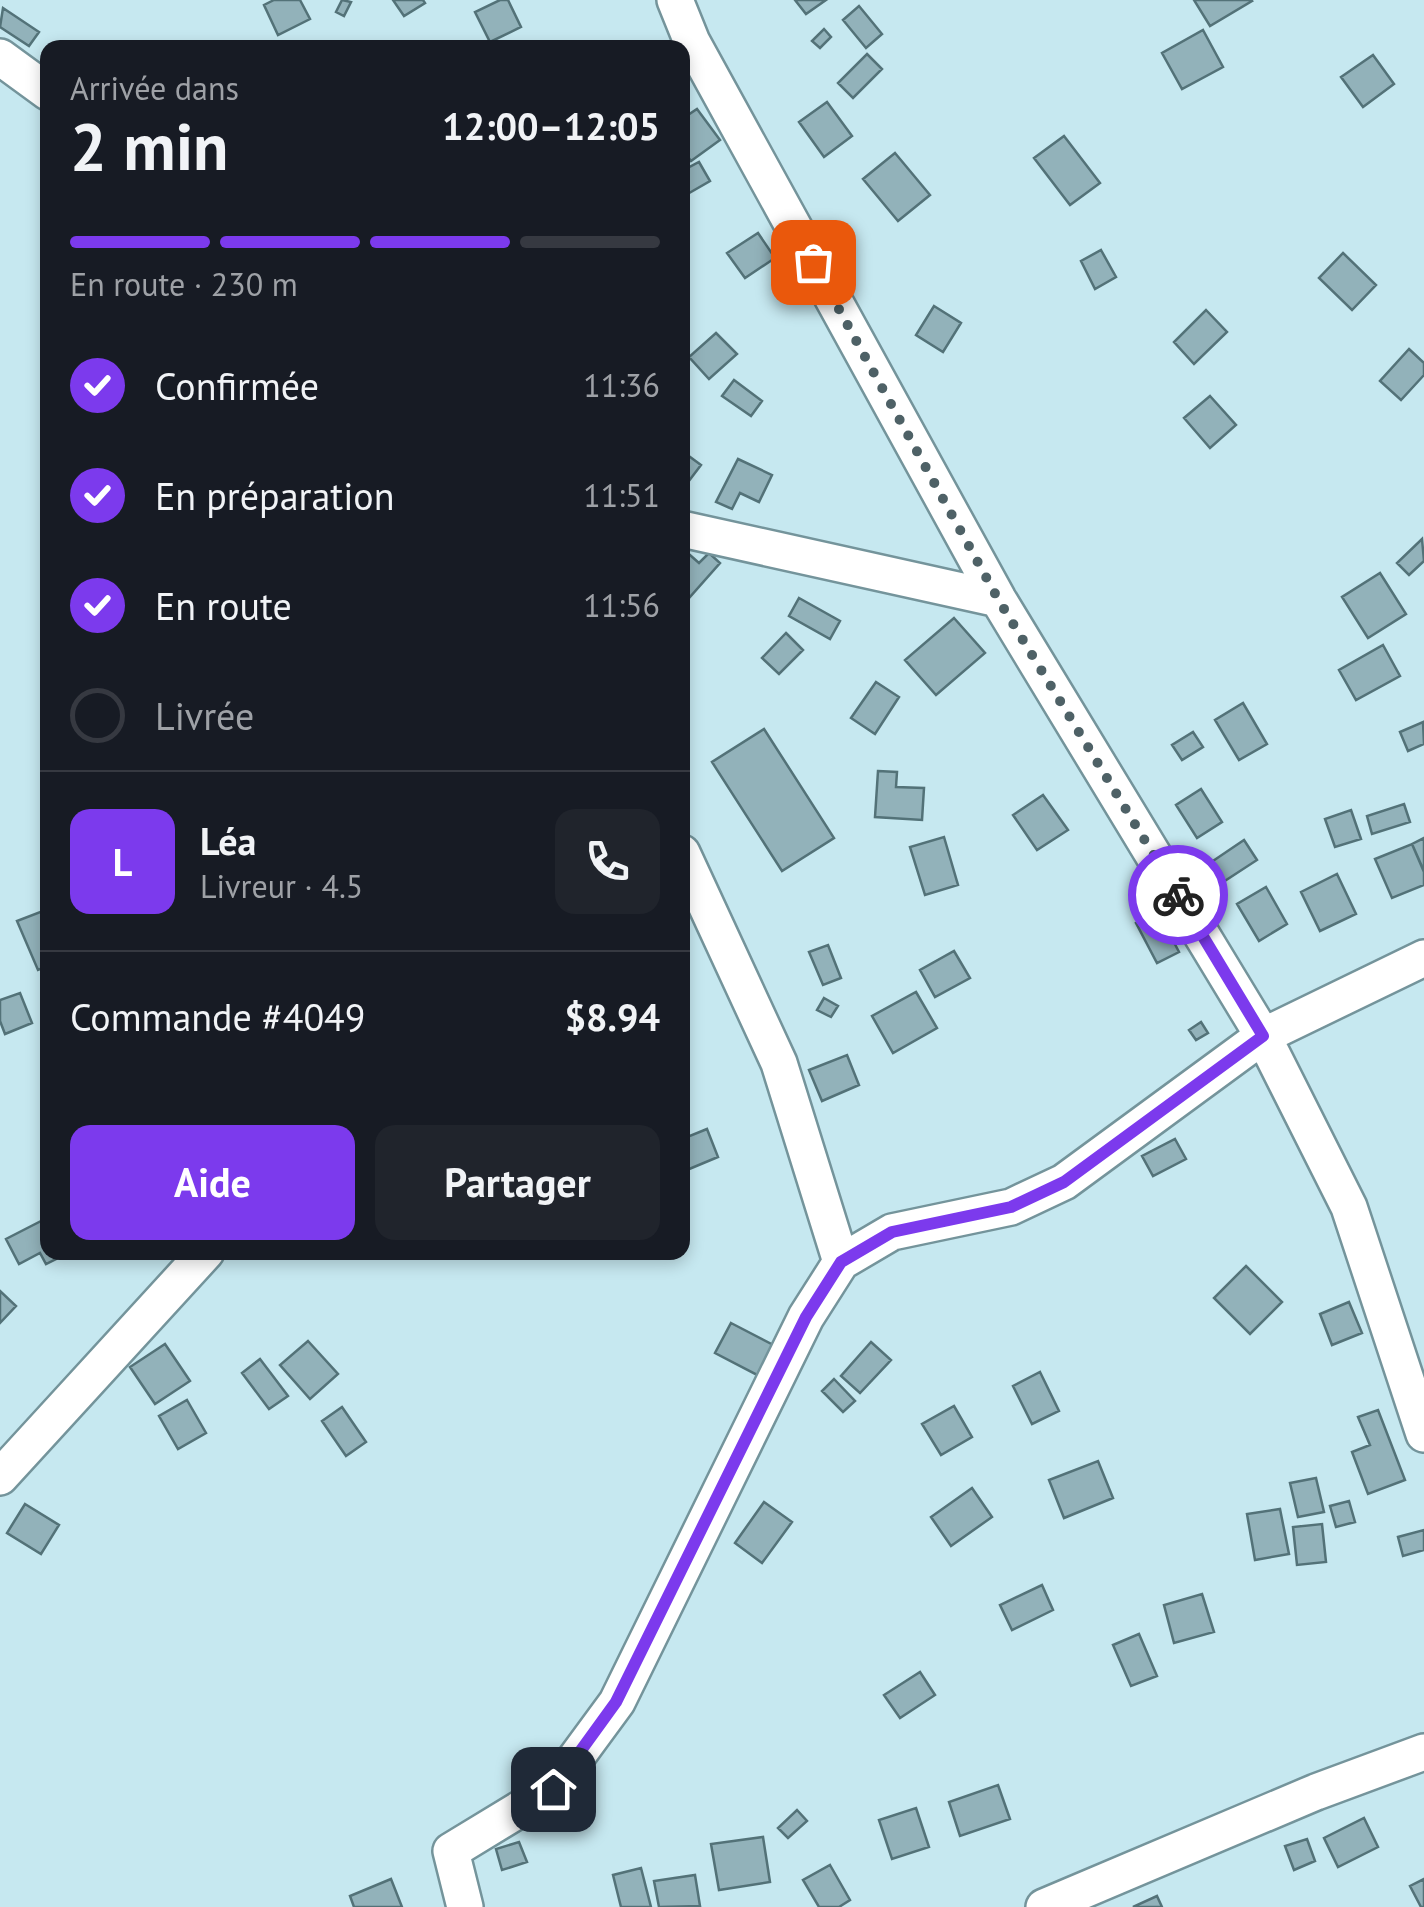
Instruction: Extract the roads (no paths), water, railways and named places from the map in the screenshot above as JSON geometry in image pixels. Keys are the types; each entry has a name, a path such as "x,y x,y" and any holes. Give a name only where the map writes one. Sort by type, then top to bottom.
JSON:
{"street":[{"path":"675,0 686,40"},
{"path":"690,50 998,599 1263,1036 1349,1207 1424,1434"},
{"path":"0,57 40,86"},
{"path":"690,531 998,599"},
{"path":"690,869 779,1063 841,1262"},
{"path":"465,1907 451,1850 553,1789 616,1702 806,1317 841,1262 892,1232 1011,1207 1064,1182 1263,1036 1424,958"},
{"path":"0,1477 199,1260"},
{"path":"1044,1907 1316,1792 1424,1752"}]}
